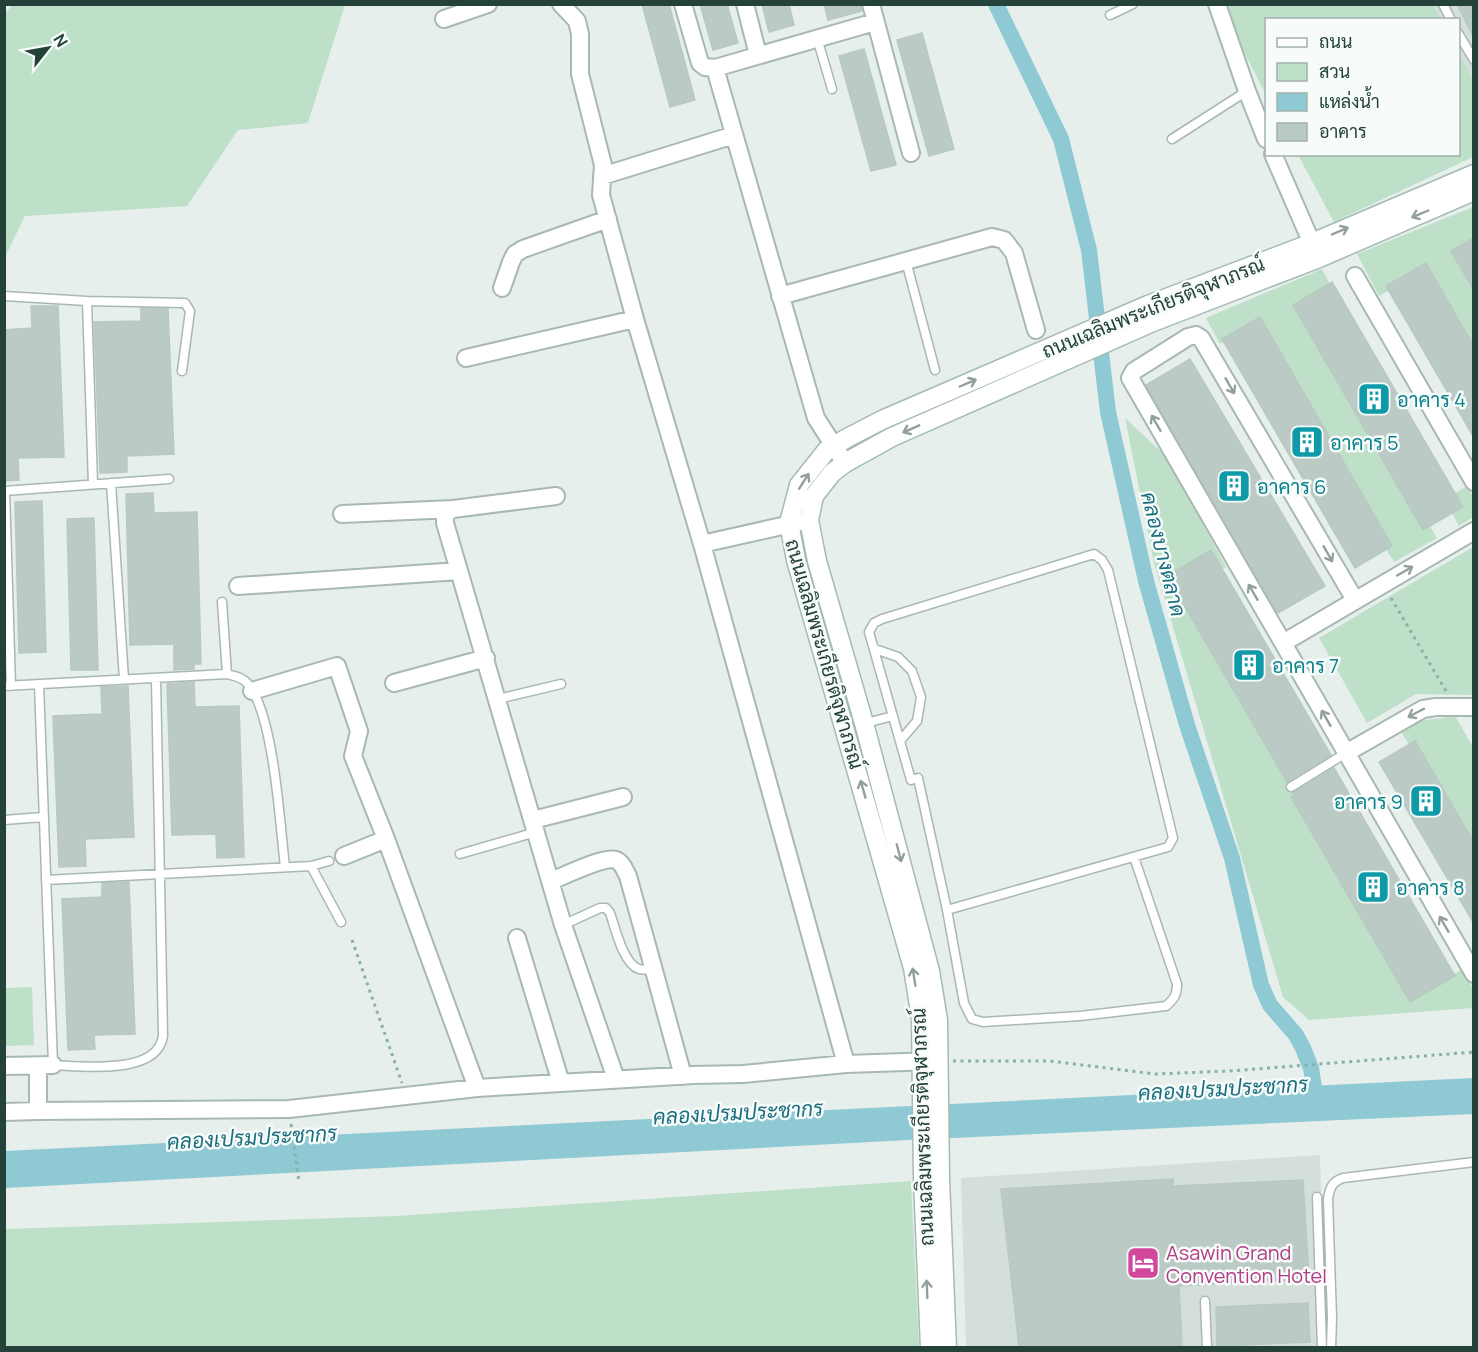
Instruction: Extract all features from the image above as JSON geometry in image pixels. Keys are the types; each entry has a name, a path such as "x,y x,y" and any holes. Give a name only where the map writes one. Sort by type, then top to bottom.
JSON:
{"street":[{"path":"444,19 488,4"},
{"path":"561,4 577,21 580,34 580,74 603,165 602,195 608,219 635,319 702,544 846,1064"},
{"path":"683,4 700,63 705,67 715,68 875,22"},
{"path":"746,4 758,55"},
{"path":"871,4 911,153"},
{"path":"1217,4 1265,136"},
{"path":"715,68 816,418 845,463"},
{"path":"603,176 734,135"},
{"path":"1274,156 1315,250"},
{"name":"ถนนเฉลิมพระเกียรติจุฬาภรณ์","path":"1315,250 1473,174"},
{"name":"ถนนเฉลิมพระเกียรติจุฬาภรณ์","path":"930,1347 931,1069 938,1020 930,971 864,723 816,561 809,520 814,496 832,473 845,463 1038,363 1151,313 1473,191"},
{"path":"502,288 515,254 523,249 608,219"},
{"path":"780,296 992,237 1004,240 1014,253 1036,330"},
{"path":"1355,276 1473,482"},
{"path":"466,358 635,319"},
{"path":"1355,600 1202,338 1196,335 1188,337 1134,371 1130,378 1473,975"},
{"name":"ถนนเฉลิมพระเกียรติจุฬาภรณ์","path":"931,1069 913,968 796,560 789,523 799,485 826,451 882,420 1038,363"},
{"path":"342,514 453,509 556,496"},
{"path":"453,509 445,514 445,523 563,925 616,1080"},
{"path":"702,544 809,520"},
{"path":"1282,643 1473,531"},
{"path":"238,586 459,571"},
{"path":"394,683 486,658"},
{"path":"252,690 338,666 359,731 353,756 386,839 477,1088"},
{"path":"1346,753 1423,709 1436,706 1473,707"},
{"path":"534,826 623,797"},
{"path":"336,858 386,839"},
{"path":"551,881 602,862 617,861 622,864 628,876 683,1076"},
{"path":"517,938 561,1083"},
{"path":"4,1112 289,1109 477,1088 743,1074 846,1064 931,1069"},
{"path":"4,1066 46,1066 38,1111"},
{"name":"ถนนเฉลิมพระเกียรติจุฬาภรณ์","path":"932,1179 947,1347"}],"lane":[{"path":"1110,15 1133,4"},
{"path":"1443,4 1450,18"},
{"path":"1460,37 1473,60"},
{"path":"817,38 832,89"},
{"path":"1172,140 1247,91"},
{"path":"906,261 935,370"},
{"path":"4,296 185,303 190,311 182,371"},
{"path":"87,301 93,484"},
{"path":"169,479 5,491 8,686 227,674 240,678 252,690 270,746 285,867"},
{"path":"111,483 124,679"},
{"path":"947,910 1168,847 1173,838 1108,570 1102,560 1094,554 882,619 874,623 869,632 911,780 918,778 947,910 964,1003 972,1019 983,1022 1057,1018 1131,1011 1166,1005 1173,1000 1177,993 1177,984 1134,857"},
{"path":"222,602 227,674"},
{"path":"875,649 898,657 912,671 921,698 917,721 900,741"},
{"path":"39,684 46,880 46,1066 134,1064 147,1058 160,1046 163,1036 156,678"},
{"path":"498,699 561,684"},
{"path":"846,728 893,716"},
{"path":"1291,787 1346,753"},
{"path":"4,820 44,817"},
{"path":"460,854 534,826"},
{"path":"46,880 311,866 336,858"},
{"path":"311,866 341,922"},
{"path":"563,925 600,908 606,908 610,913 625,955 631,963 639,969 653,969"},
{"path":"1331,1347 1329,1199 1330,1189 1334,1182 1343,1178 1473,1162"},
{"path":"1317,1197 1322,1347"},
{"path":"1205,1301 1207,1347"}],"path":[{"path":"1383,584 1455,707"},
{"path":"352,940 406,1096"},
{"path":"931,1069 1050,1061 1155,1074 1230,1071 1473,1052"},
{"path":"291,1121 299,1182"}],"shaded area":[{"path":"1432,5 1473,5 1473,80 1460,55 1460,18 1440,18"},
{"name":"Asawin Grand Convention Hotel","path":"1320,1155 1325,1347 966,1347 961,1178"}],"green space":[{"path":"13,5 345,5 308,123 238,130 187,206 25,216 5,257 4,14"},
{"path":"1225,5 1432,5 1440,18 1265,18 1265,93 1237,38"},
{"path":"1460,55 1473,80 1473,157 1334,222 1299,156 1460,156"},
{"path":"1473,207 1473,241 1457,251 1473,278 1473,359 1422,272 1379,296 1357,254"},
{"path":"1322,269 1332,288 1301,307 1437,538 1394,562 1250,328 1220,344 1206,318"},
{"path":"1125,418 1167,457 1226,567 1185,593 1414,995 1461,970 1473,988 1473,1008 1309,1020 1283,997 1154,563"},
{"path":"1467,486 1473,497 1473,517 1459,526 1452,513 1455,493"},
{"path":"1473,547 1473,695 1416,694 1367,723 1319,638"},
{"path":"1455,716 1473,747 1473,853 1402,733 1421,721"},
{"path":"32,987 34,1045 5,1046 5,988"},
{"path":"911,1181 919,1347 5,1347 5,1229 396,1216"}],"water":[{"path":"1473,1078 1473,1114 909,1140 5,1188 5,1151"}],"building":[{"path":"642,4 669,4 695,100 670,107"},
{"path":"700,4 727,4 738,43 713,50"},
{"path":"762,4 789,4 794,25 769,32"},
{"path":"824,4 861,4 862,11 828,20"},
{"path":"1457,4 1473,4 1473,36"},
{"path":"922,33 954,149 929,156 897,40"},
{"path":"864,49 896,165 871,171 839,56"},
{"path":"1473,238 1473,289 1451,251"},
{"path":"1426,263 1473,345 1473,436 1386,286"},
{"name":"อาคาร 4","path":"1332,282 1463,507 1423,530 1293,305"},
{"path":"31,306 58,306 64,457 18,458 19,480 4,481 4,330 32,328"},
{"path":"141,308 168,309 174,454 127,456 127,472 100,473 94,322 141,321"},
{"name":"อาคาร 5","path":"1260,317 1392,546 1355,568 1222,339"},
{"name":"อาคาร 6","path":"1190,359 1325,586 1278,613 1146,385"},
{"path":"153,493 154,513 197,512 201,664 194,664 194,669 174,670 174,644 130,645 126,494"},
{"path":"42,501 46,652 19,653 15,502"},
{"path":"94,518 98,670 71,670 67,519"},
{"name":"อาคาร 7","path":"1211,550 1331,755 1287,782 1167,576"},
{"path":"194,682 195,707 239,706 244,857 217,858 216,834 172,835 167,684"},
{"path":"128,686 134,837 85,839 86,866 59,867 53,716 102,714 101,687"},
{"name":"อาคาร 9","path":"1415,741 1473,841 1473,922 1379,762"},
{"name":"อาคาร 8","path":"1334,768 1455,976 1410,1002 1291,797 1293,793"},
{"path":"129,882 135,1034 94,1035 95,1049 68,1050 62,899 102,897 102,883"},
{"name":"Asawin Grand Convention Hotel","path":"1173,1179 1173,1186 1303,1180 1309,1279 1179,1286 1182,1347 1019,1347 1001,1189"},
{"path":"1308,1303 1310,1342 1217,1346 1216,1307"}],"waterway":[{"name":"คลองบางตลาด","path":"996,4 1061,139 1089,250 1108,412 1146,581 1187,725 1232,858 1261,985 1270,1005 1296,1035 1303,1048 1311,1068 1317,1106"}],"place":[{"name":"อาคาร 4","path":"1374,399"},
{"name":"อาคาร 5","path":"1307,442"},
{"name":"อาคาร 6","path":"1234,486"},
{"name":"อาคาร 7","path":"1249,665"},
{"name":"อาคาร 9","path":"1426,801"},
{"name":"อาคาร 8","path":"1373,887"},
{"name":"Asawin Grand Convention Hotel","path":"1143,1263"}],"water label":[{"name":"คลองเปรมประชากร","path":"1223,1088"},
{"name":"คลองเปรมประชากร","path":"738,1112"},
{"name":"คลองเปรมประชากร","path":"252,1137"}]}
